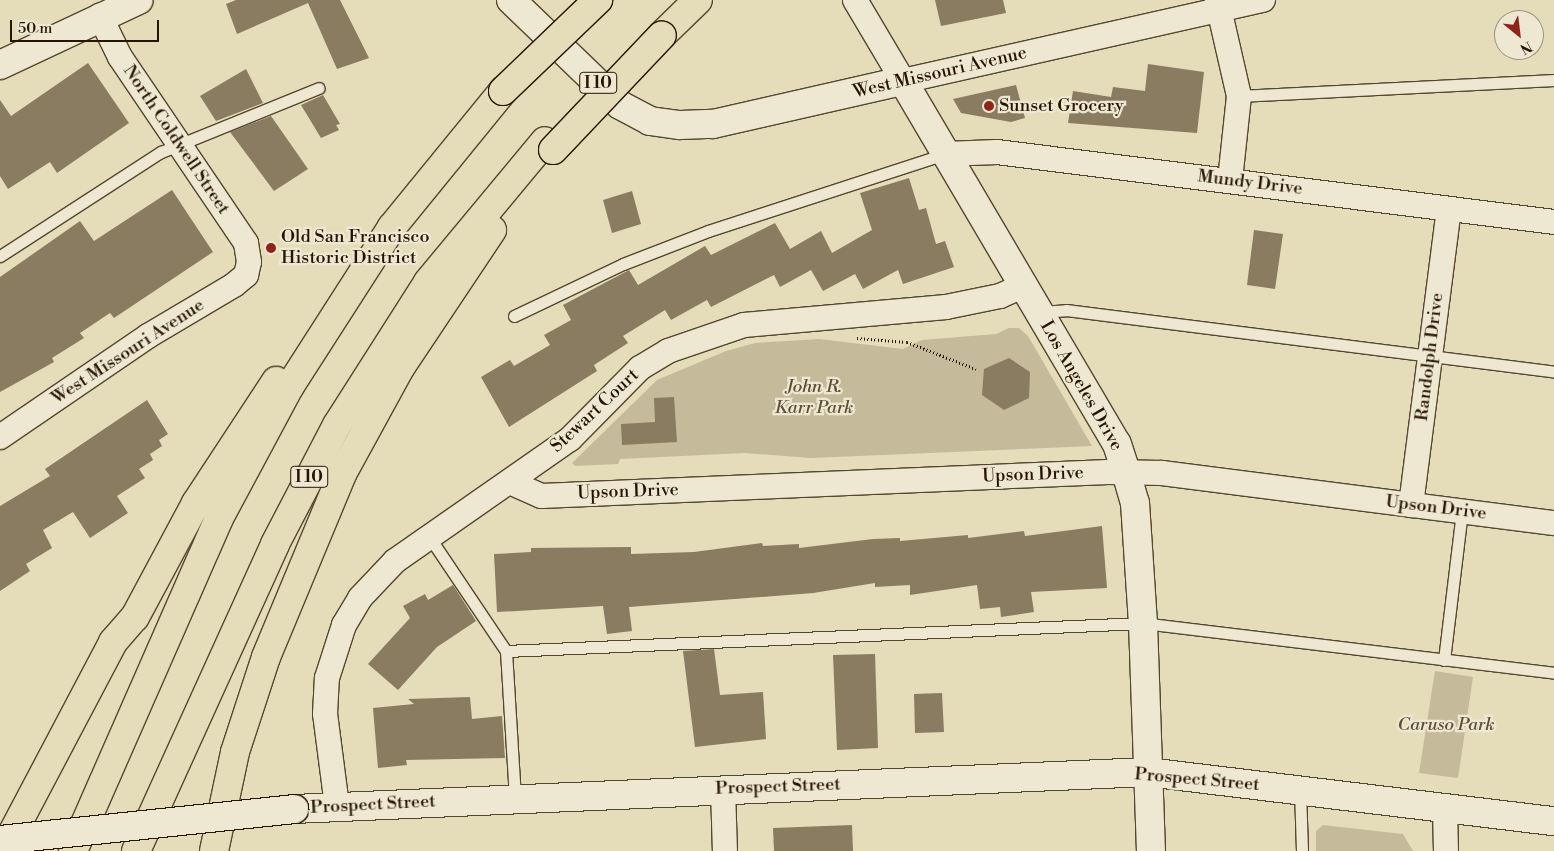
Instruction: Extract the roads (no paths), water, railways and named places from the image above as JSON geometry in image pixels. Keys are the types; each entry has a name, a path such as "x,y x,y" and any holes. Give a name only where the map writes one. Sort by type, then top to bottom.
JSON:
{"highway":[{"path":"73,851 218,520 315,344 392,227 503,91 598,0"},
{"name":"I 10","path":"136,851 275,544 337,425 428,282 549,146 686,0"},
{"path":"658,32 698,0"},
{"path":"214,851 236,752 266,657 342,474 436,309 549,146"},
{"path":"3,851 113,642 135,618 196,503 269,388 315,344"}],"street":[{"path":"0,65 100,16 139,0"},
{"name":"West Missouri Avenue","path":"511,0 620,105 650,121 713,124 903,81 1218,5 1263,0"},
{"name":"Los Angeles Drive","path":"855,0 1022,286 1117,444 1135,503 1143,623 1151,851"},
{"path":"1218,5 1239,96 1230,180"},
{"name":"North Coldwell Street","path":"100,16 120,57 246,243 250,262"},
{"name":"Mundy Drive","path":"945,154 997,152 1554,222"},
{"name":"Randolph Drive","path":"1411,505 1449,209"},
{"name":"West Missouri Avenue","path":"0,437 148,336 234,286 246,275 250,262"},
{"name":"Stewart Court","path":"338,806 325,714 333,653 344,625 370,586 395,561 512,483 570,439 640,368 717,331 744,325 946,307 1000,296 1022,286"},
{"name":"Upson Drive","path":"512,483 541,496 1126,472 1162,473 1554,523"},
{"name":"Prospect Street","path":"0,840 338,806 1147,772 1554,822"},
{"path":"723,789 725,851"},
{"path":"1445,808 1446,851"}],"lane":[{"path":"1239,96 1554,80"},
{"path":"0,256 161,152 319,88"},
{"path":"514,316 624,264 708,231 945,154"},
{"path":"1038,312 1066,310 1554,372"},
{"path":"1444,660 1462,512"},
{"path":"430,538 506,650 515,798"},
{"path":"506,650 1143,623 1554,673"},
{"path":"1300,790 1302,851"}],"place":[{"name":"Sunset Grocery","path":"989,106"},
{"name":"Old San Francisco Historic District","path":"271,248"}],"park label":[{"name":"John R. Karr Park","path":"814,398"},
{"name":"Caruso Park","path":"1446,725"}]}
